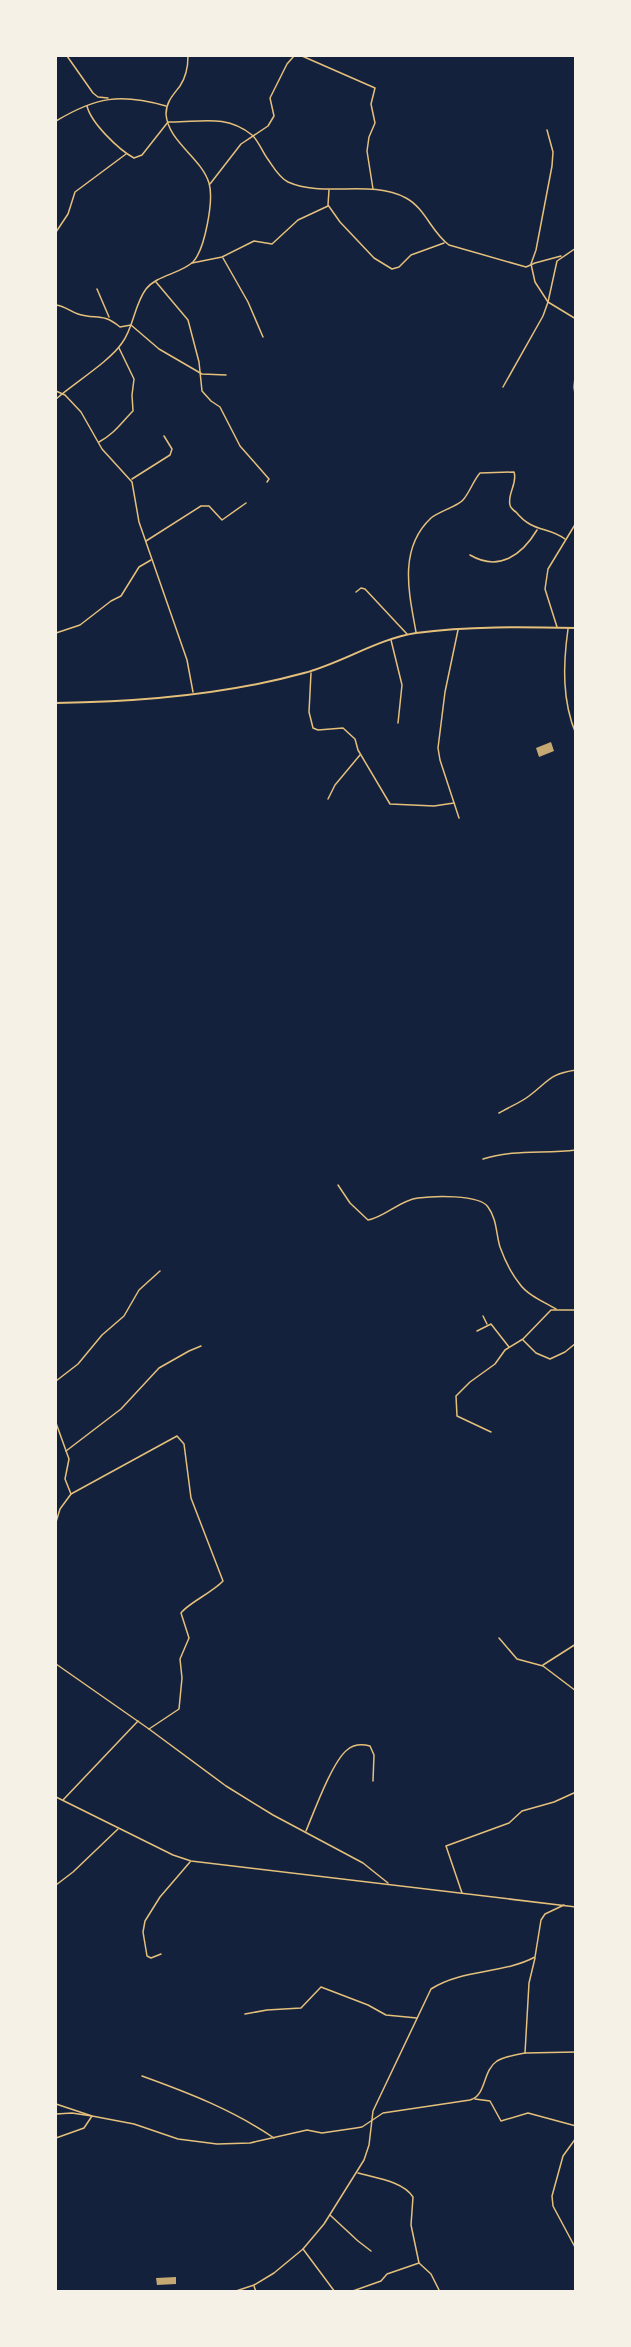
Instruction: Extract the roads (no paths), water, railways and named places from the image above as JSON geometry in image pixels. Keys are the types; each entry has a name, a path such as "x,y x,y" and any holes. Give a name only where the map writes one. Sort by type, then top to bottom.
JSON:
{"main road":[{"path":"56,703 105,702 270,682 311,671 391,640 416,633 576,628"}],"street":[{"path":"67,56 98,97 124,98 166,107"},
{"path":"188,56 185,74 166,107 168,122 210,184"},
{"path":"192,262 198,254 206,230 210,184 237,148 263,130 272,120 274,112 270,98 294,56"},
{"path":"302,56 375,88 371,104 375,123 369,137 368,151 373,190"},
{"path":"56,121 87,106 111,98"},
{"path":"87,106 90,116 118,147 134,158 139,158 168,122 213,119 237,126 254,136 283,179 297,184 393,193 408,199 416,205 445,242 456,248 526,267 561,256 576,248"},
{"path":"547,130 553,152 552,166 531,264 535,282 548,302 576,319"},
{"path":"56,232 68,214 75,192 126,154"},
{"path":"329,188 328,205 340,222 374,258 392,269 399,267 411,255 445,242"},
{"path":"56,399 124,342 141,296 155,281 192,262 222,257 250,243 274,243 298,220 328,205"},
{"path":"503,387 548,302 555,265 561,256"},
{"path":"222,257 249,302 263,337"},
{"path":"155,281 188,320 202,391 220,407 240,446 265,473 267,482"},
{"path":"97,289 109,318 120,327 130,325"},
{"path":"56,305 65,306 80,315 109,318"},
{"path":"130,325 159,350 200,373 226,375"},
{"path":"98,442 115,433 119,424 133,411 134,379 118,348"},
{"path":"576,367 574,396 576,401"},
{"path":"56,391 84,416 105,453 131,479 145,541 187,660 193,692"},
{"path":"131,479 170,455 172,449 164,436"},
{"path":"416,633 408,578 408,564 414,542 433,517 464,500 480,472 514,472 516,477 510,505 523,521 537,529 565,539"},
{"path":"145,541 201,506 209,506 222,519 246,503"},
{"path":"558,627 545,589 546,580 552,559 576,523"},
{"path":"470,555 481,561 506,560 527,547 537,529"},
{"path":"56,633 80,625 121,596 139,567 152,560"},
{"path":"356,592 361,588 365,589 407,635"},
{"path":"568,628 564,672 565,689 567,710 576,734"},
{"path":"458,630 438,741 440,760 459,818"},
{"path":"391,640 402,685 398,723"},
{"path":"311,671 309,712 313,728 318,730 345,729 356,739 361,754 390,804 434,806 454,802"},
{"path":"328,800 335,785 361,754"},
{"path":"499,1113 529,1096 544,1081 559,1072 576,1070"},
{"path":"483,1159 501,1153 552,1154 576,1150"},
{"path":"338,1185 350,1203 368,1220 415,1198 471,1198 483,1202 495,1220 501,1249 519,1285 556,1309"},
{"path":"56,1381 78,1364 102,1335 124,1316 139,1290 160,1271"},
{"path":"491,1432 457,1416 456,1396 470,1382 491,1368 509,1348 523,1339 547,1313 556,1309 576,1310"},
{"path":"483,1316 509,1348"},
{"path":"477,1331 488,1325"},
{"path":"523,1339 536,1353 550,1359 565,1352 576,1343"},
{"path":"66,1451 121,1409 159,1368 201,1346"},
{"path":"56,1423 69,1465 65,1479 71,1494"},
{"path":"56,1522 60,1509 71,1494 177,1436 184,1444 191,1498 223,1581 181,1613 189,1638 180,1659 182,1678 180,1706 177,1711 149,1729"},
{"path":"499,1638 518,1659 543,1666 576,1690"},
{"path":"543,1666 576,1644"},
{"path":"56,1664 226,1786 363,1863 389,1884"},
{"path":"62,1800 138,1721"},
{"path":"306,1832 320,1796 346,1750 358,1745 370,1746 374,1755 373,1781"},
{"path":"462,1893 446,1846 509,1823 522,1811 554,1802 576,1792"},
{"path":"56,1797 191,1861 576,1907"},
{"path":"56,1885 89,1858 118,1828"},
{"path":"161,1954 151,1958 147,1956 143,1927 150,1911 191,1861"},
{"path":"525,2053 529,1983 541,1920 545,1914 564,1905"},
{"path":"233,2292 254,2285 274,2273 303,2249 324,2224 357,2173 369,2145 373,2111 427,1995 439,1984 515,1966 535,1957"},
{"path":"246,2014 301,2008 321,1987 369,2005 386,2015 418,2018"},
{"path":"474,2099 480,2093 487,2071 499,2059 525,2053 576,2052"},
{"path":"142,2076 209,2101 245,2118 274,2138"},
{"path":"56,2114 72,2113 134,2124 191,2141 250,2143 307,2130 322,2133 356,2128 371,2122 383,2113 474,2099 490,2101 501,2121 528,2113 575,2124"},
{"path":"56,2104 92,2116"},
{"path":"56,2138 84,2128 92,2116"},
{"path":"576,2138 563,2156 552,2196 553,2206 576,2249"},
{"path":"357,2173 401,2186 413,2197 412,2230 415,2235 419,2263 431,2274 440,2292"},
{"path":"330,2214 371,2251"},
{"path":"303,2249 335,2292"},
{"path":"350,2292 381,2281 387,2274 419,2263"},
{"path":"254,2285 256,2292"}]}
